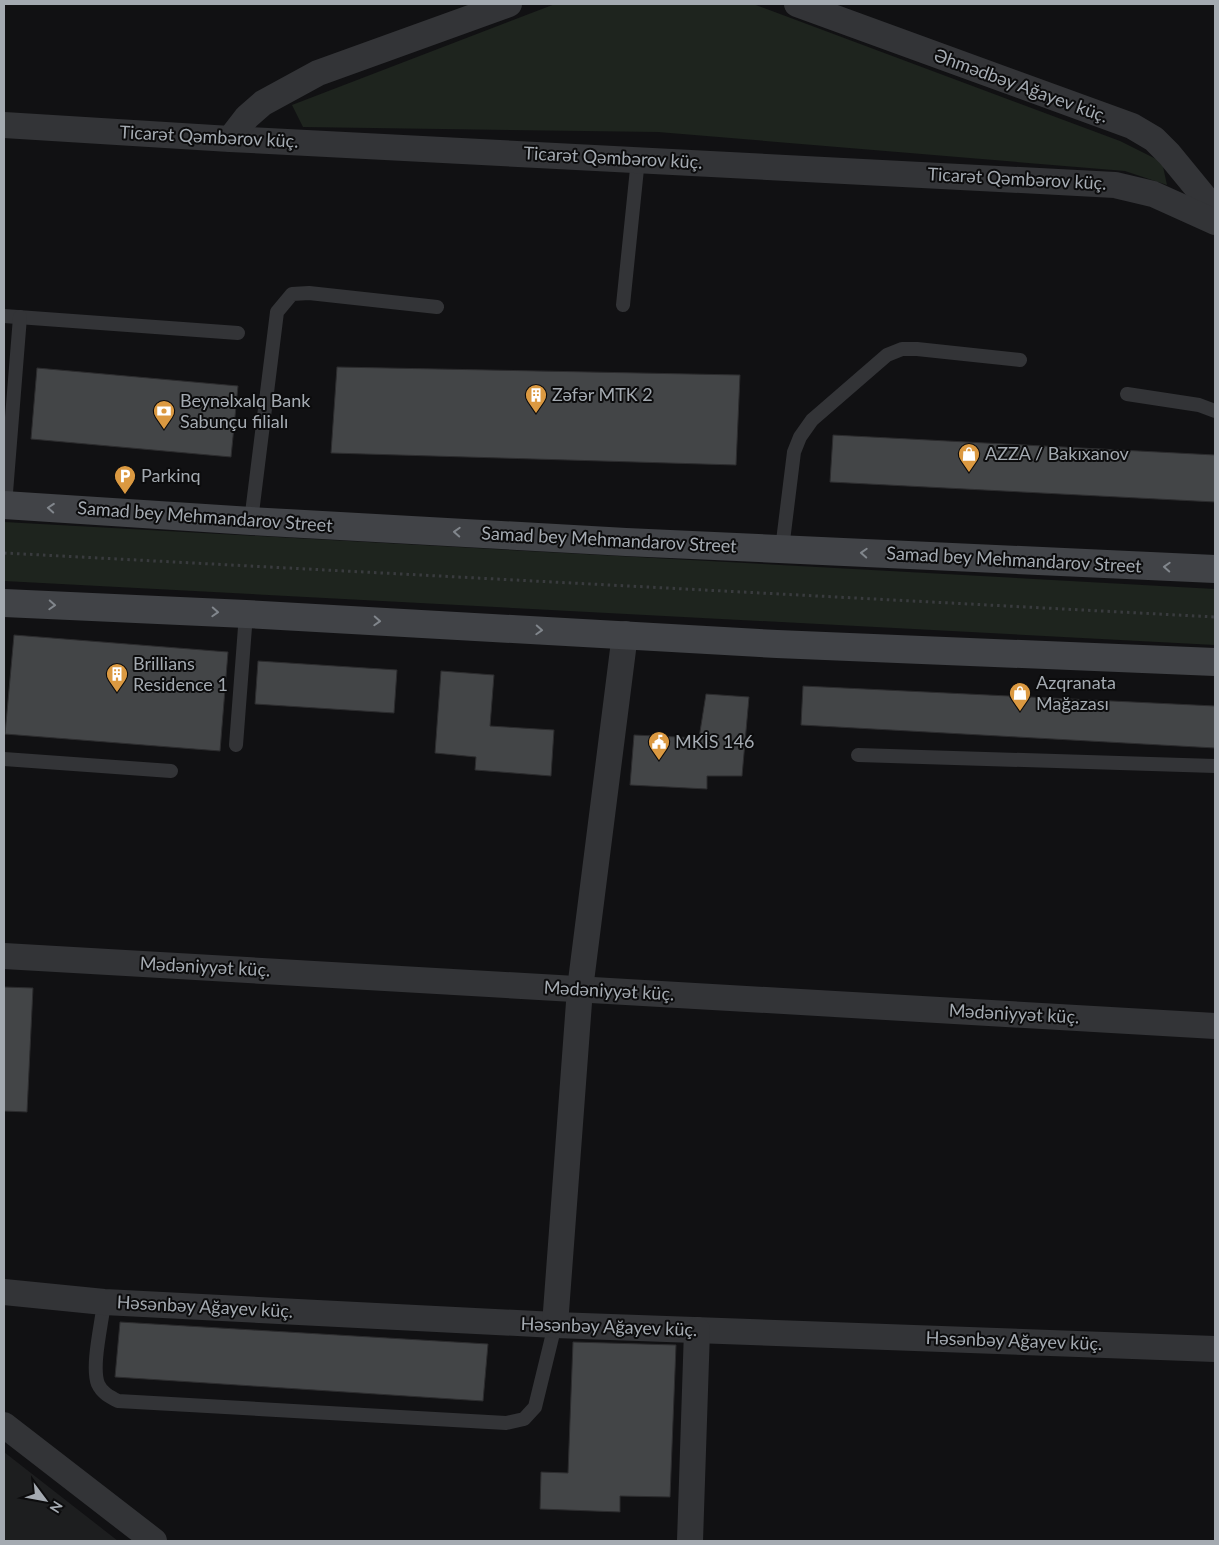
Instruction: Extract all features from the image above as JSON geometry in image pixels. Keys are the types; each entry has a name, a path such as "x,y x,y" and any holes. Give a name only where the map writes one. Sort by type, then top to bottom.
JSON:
{"main road":[{"name":"Samad bey Mehmandarov Street","path":"4,505 251,521 782,549 1215,569"},
{"path":"4,603 246,614 787,644 1215,662"}],"street":[{"path":"230,139 247,118 263,103 318,74 509,4"},
{"name":"Əhmədbəy Ağayev küç.","path":"797,4 1132,126 1154,139 1164,149 1215,210"},
{"name":"Ticarət Qəmbərov küç.","path":"4,125 230,139 1115,185 1153,194 1215,222"},
{"path":"555,1326 580,989 626,634"},
{"name":"Mədəniyyət küç.","path":"4,956 1215,1026"},
{"name":"Həsənbəy Ağayev küç.","path":"4,1292 104,1302 555,1326 1215,1349"},
{"path":"690,1541 696,1330"},
{"path":"4,1425 154,1541"}],"lane":[{"path":"622,305 638,159"},
{"path":"251,521 277,312 292,294 309,293 437,307"},
{"path":"4,316 238,333"},
{"path":"4,505 20,317"},
{"path":"782,549 794,452 800,436 812,420 887,355 902,349 917,349 1020,360"},
{"path":"1127,394 1199,406 1215,411"},
{"path":"236,745 246,614"},
{"path":"858,755 1215,766"},
{"path":"4,759 171,771"},
{"path":"104,1302 95,1372 99,1386 106,1395 118,1402 486,1422 506,1422 524,1419 535,1407 555,1326"}],"path":[{"path":"4,553 1215,616"}],"shaded area":[{"path":"555,4 753,4 1120,141 1162,162 1167,185 1125,171 658,132 303,127 292,105"},
{"path":"4,522 1215,589 1215,645 4,581"},
{"path":"4,1452 118,1541 4,1541"}],"building":[{"name":"Zəfər MTK 2","path":"337,367 740,375 736,465 331,453"},
{"path":"37,368 238,386 231,457 31,439"},
{"path":"833,435 1215,455 1215,502 830,482"},
{"name":"Brillians Residence 1","path":"14,635 228,652 220,751 5,734"},
{"path":"258,661 397,670 394,713 255,704"},
{"path":"441,671 494,675 490,726 554,730 551,776 475,770 476,757 435,753"},
{"path":"803,686 1215,706 1215,748 801,725"},
{"path":"706,694 749,697 742,776 707,776 707,789 630,785 634,735 699,738"},
{"path":"4,987 33,988 27,1112 4,1111"},
{"path":"120,1322 488,1344 483,1401 115,1377"},
{"path":"573,1342 676,1345 670,1497 620,1496 620,1512 540,1509 541,1472 568,1473"}],"place":[{"name":"Zəfər MTK 2","path":"536,414"},
{"name":"Beynəlxalq Bank Sabunçu filialı","path":"164,430"},
{"name":"AZZA / Bakıxanov","path":"969,473"},
{"name":"Parkinq","path":"125,495"},
{"name":"Brillians Residence 1","path":"117,693"},
{"name":"Azqranata Mağazası","path":"1020,712"},
{"name":"MKİS 146","path":"659,761"}]}
